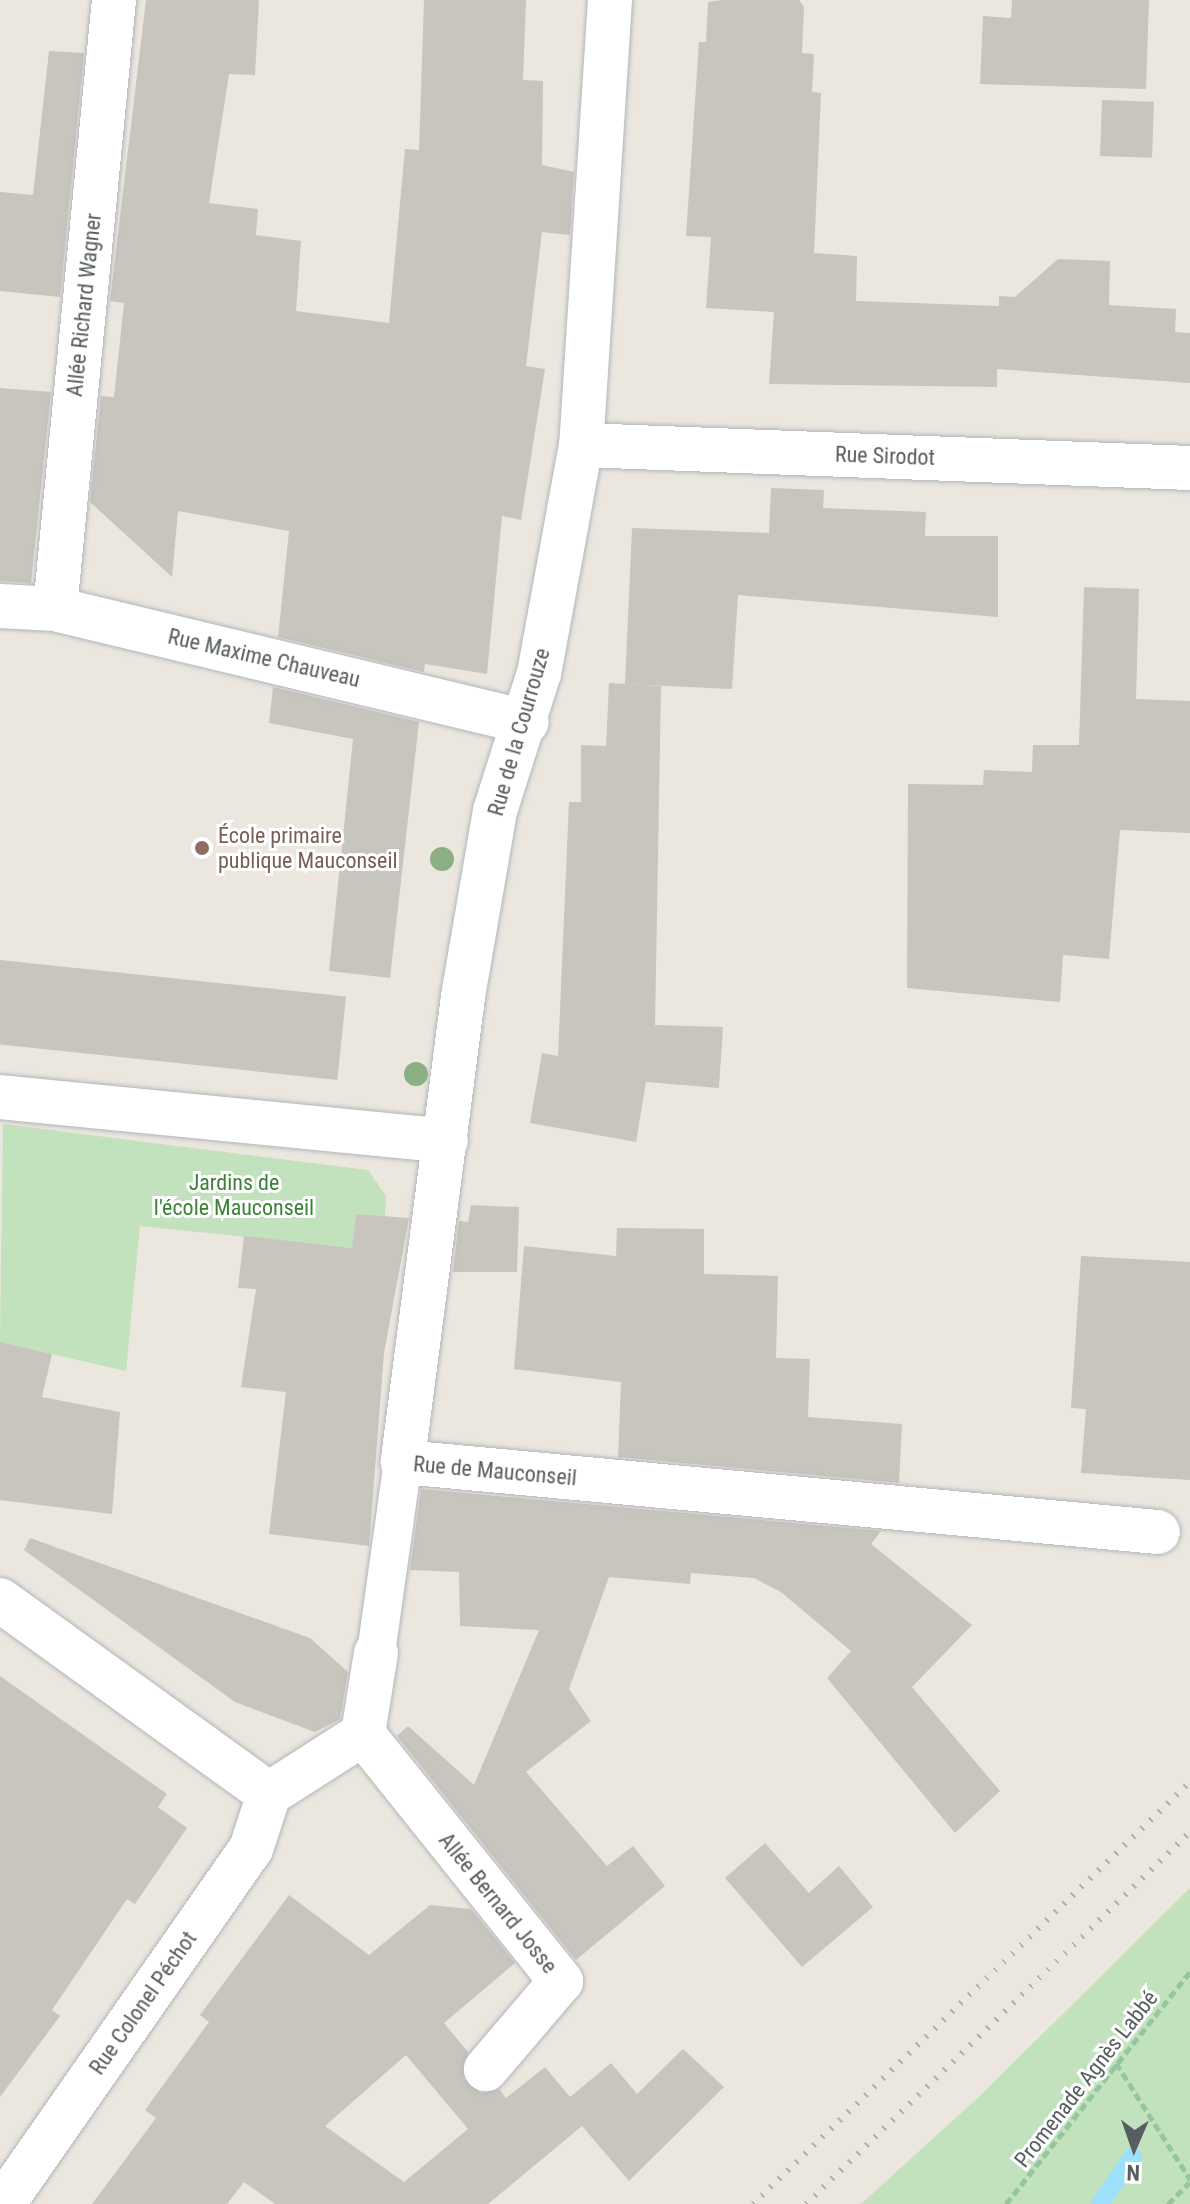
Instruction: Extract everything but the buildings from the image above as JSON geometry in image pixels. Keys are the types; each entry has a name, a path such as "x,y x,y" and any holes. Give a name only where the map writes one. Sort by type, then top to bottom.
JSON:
{"street":[{"name":"Allée Richard Wagner","path":"55,609 114,0"},
{"name":"Rue de la Courrouze","path":"403,1462 495,811 527,722 581,445 610,0"},
{"name":"Rue Sirodot","path":"581,445 1190,468"},
{"name":"Rue Maxime Chauveau","path":"0,606 55,609 527,722"},
{"path":"0,1097 446,1141"},
{"name":"Rue de Mauconseil","path":"363,1734 403,1462 1158,1532"},
{"path":"0,1600 269,1794 363,1734"},
{"name":"Allée Bernard Josse","path":"363,1734 561,1981 486,2069"},
{"name":"Rue Colonel Péchot","path":"3,2204 251,1849 269,1794"}],"path":[{"name":"Promenade Agnès Labbé","path":"1006,2204 1070,2132 1116,2063 1190,1972"},
{"path":"1116,2063 1190,2181 1168,2204"}],"green space":[{"name":"Jardins de l'école Mauconseil","path":"3,1124 368,1170 386,1196 385,1216 356,1214 352,1248 140,1226 126,1371 0,1342"},
{"path":"1190,1888 1190,2204 861,2204 982,2094"}],"waterway":[{"path":"1100,2204 1133,2156"}],"railway":[{"path":"753,2204 1190,1782"},
{"path":"806,2204 1190,1832"}],"place":[{"name":"École primaire publique Mauconseil","path":"202,848"}]}
